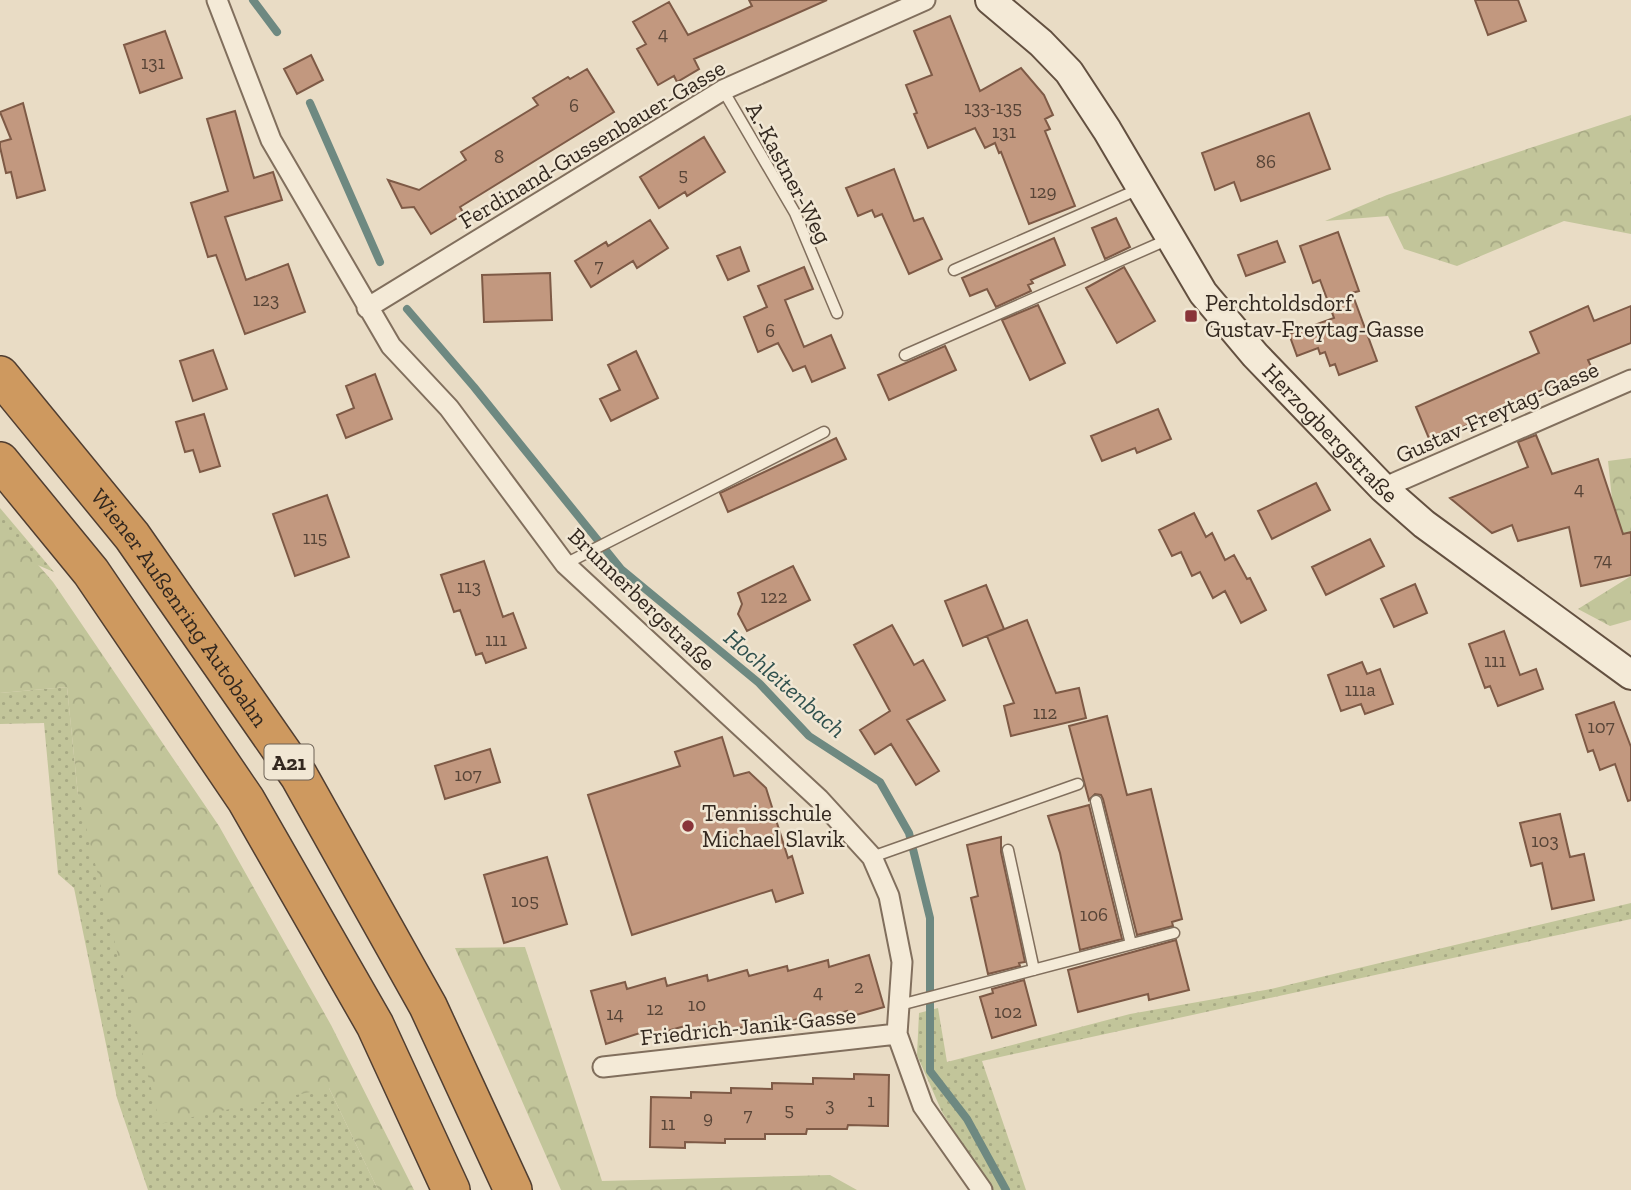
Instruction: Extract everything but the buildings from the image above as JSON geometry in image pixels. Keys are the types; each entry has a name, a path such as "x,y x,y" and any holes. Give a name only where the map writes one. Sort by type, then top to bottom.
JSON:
{"highway":[{"name":"Wiener Außenring Autobahn","path":"0,374 132,536 299,776 428,1006 513,1190"},
{"name":"A21","path":"0,461 91,572 246,800 375,1025 451,1190"}],"main road":[{"name":"Herzogbergstraße","path":"990,0 1041,43 1069,72 1107,130 1203,293 1255,355 1383,488 1424,524 1631,675"}],"street":[{"name":"Brunnerbergstraße","path":"217,0 271,139 391,346 449,408 565,564 819,799 872,857 889,896 902,961 897,1034 923,1106 982,1190"},
{"name":"Ferdinand-Gussenbauer-Gasse","path":"367,308 723,90 925,0"},
{"name":"Gustav-Freytag-Gasse","path":"1383,488 1631,380"},
{"name":"Friedrich-Janik-Gasse","path":"603,1067 897,1034"}],"lane":[{"name":"A.-Kastner-Weg","path":"723,90 795,213 837,313"},
{"path":"954,270 1140,188"},
{"path":"905,355 1170,239"},
{"path":"565,564 824,432"},
{"path":"872,857 1078,784"},
{"path":"1096,802 1132,944"},
{"path":"1009,850 1034,970"},
{"path":"900,1005 1174,933"}],"green space":[{"path":"1631,115 1631,234 1564,221 1457,266 1404,249 1388,216 1325,221 1387,195"},
{"path":"1631,458 1631,549 1614,518 1608,461"},
{"path":"0,508 54,572 0,549"},
{"path":"0,521 53,582 219,826 331,1025 414,1190 378,1190 329,1088 160,1124 78,795 67,687 0,693"},
{"path":"1631,576 1631,620 1610,626 1578,609"},
{"path":"67,687 78,795 329,1088 378,1190 148,1190 117,1098 74,888 58,874 44,723 0,724 0,693"},
{"path":"1631,903 1631,919 982,1061 1026,1190 992,1190 942,1112 917,1055 919,1013 938,1008 947,1062 1130,1014 1271,989"},
{"path":"525,947 602,1181 830,1175 857,1190 561,1190 455,948"}],"waterway":[{"name":"Hochleitenbach","path":"253,0 277,32"},
{"name":"Hochleitenbach","path":"310,103 380,262"},
{"name":"Hochleitenbach","path":"407,309 474,387 621,569 759,683 809,736 880,782 909,833 930,918 930,1071 967,1119 1006,1190"}],"place":[{"name":"Perchtoldsdorf Gustav-Freytag-Gasse","path":"1191,316"},
{"name":"Tennisschule Michael Slavik","path":"688,826"}]}
